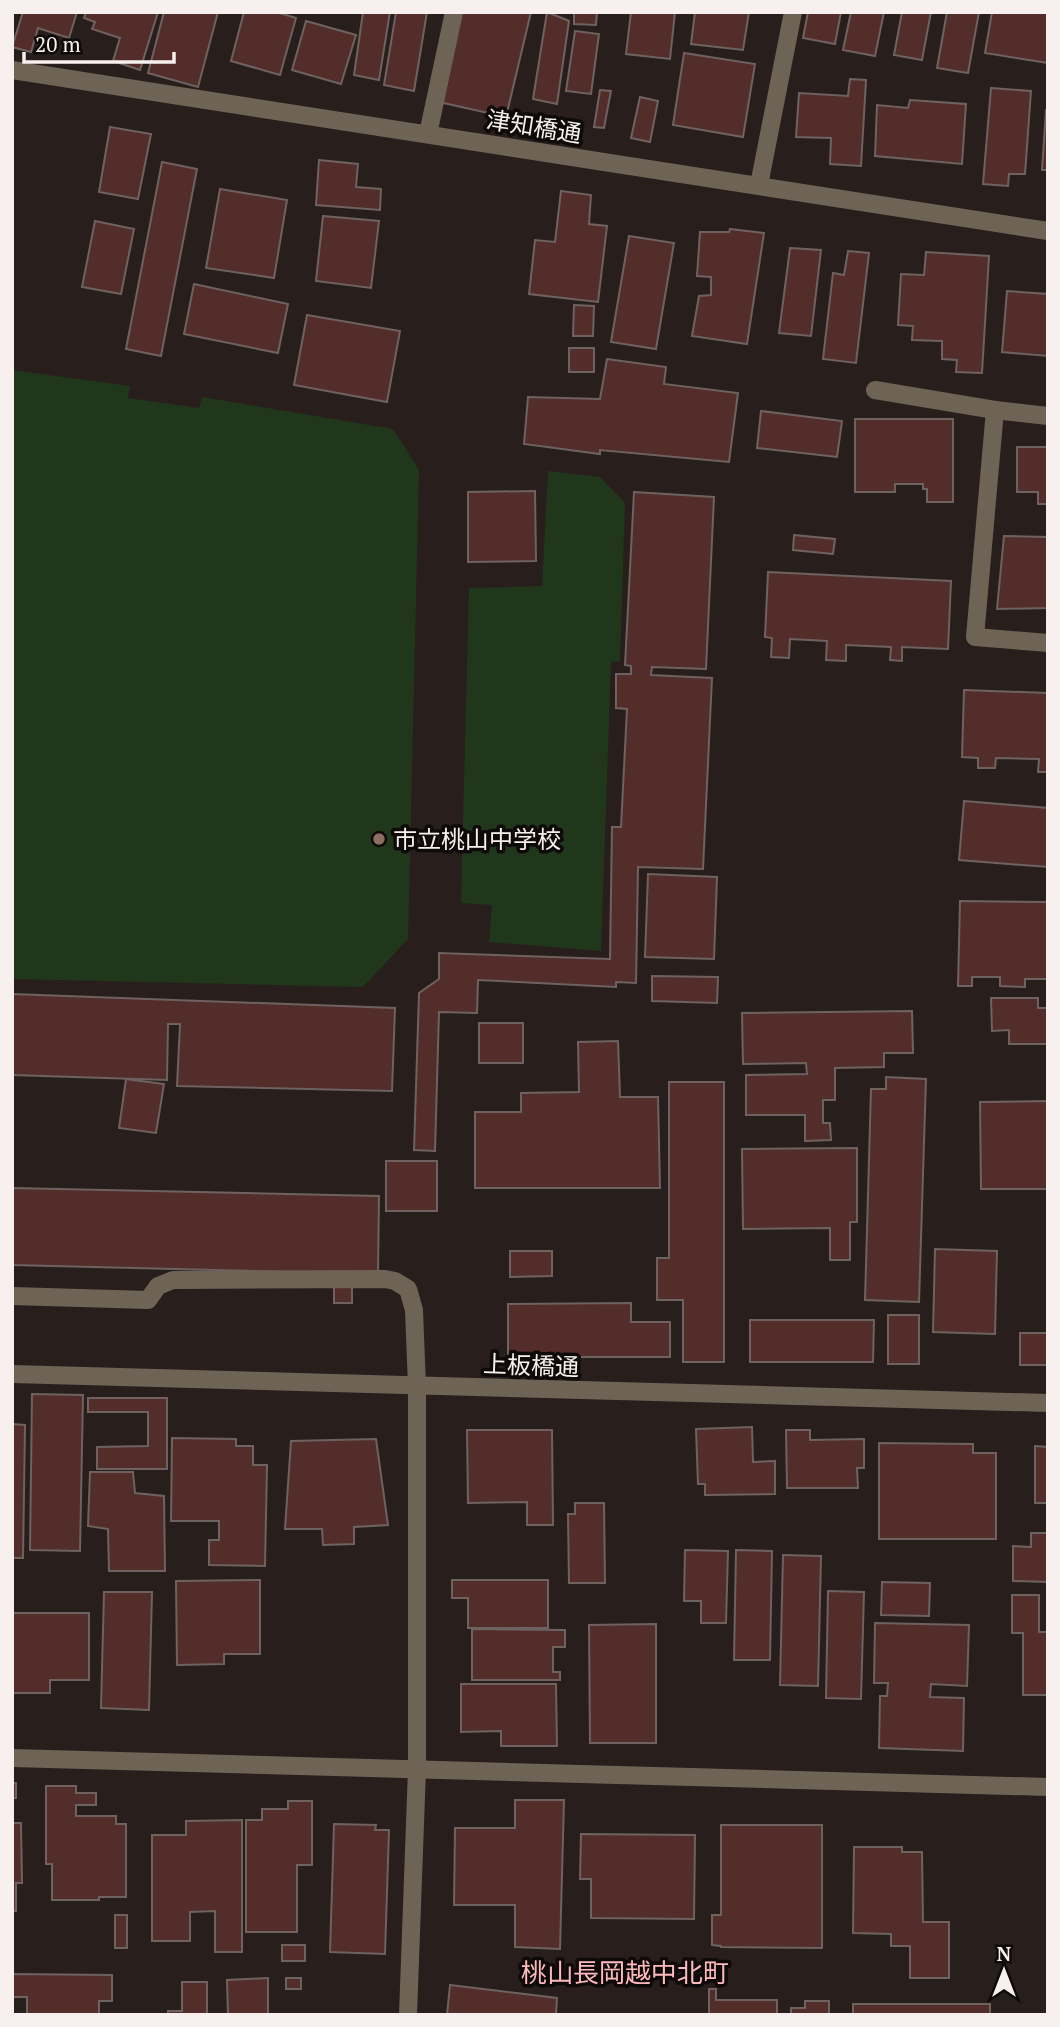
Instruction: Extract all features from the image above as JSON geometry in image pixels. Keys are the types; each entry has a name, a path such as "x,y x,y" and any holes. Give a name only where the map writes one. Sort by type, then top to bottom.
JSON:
{"street":[{"path":"428,134 454,12"},
{"path":"758,185 793,12"},
{"name":"津知橋通","path":"12,69 1048,230"},
{"path":"875,390 1048,416"},
{"path":"995,410 975,637 1048,643"},
{"path":"12,1296 148,1300 158,1286 173,1280 385,1279 395,1281 408,1290 414,1310 417,1386 416,1769 408,2015"},
{"name":"上板橋通","path":"12,1374 1048,1403"},
{"path":"12,1758 1048,1787"}],"green space":[{"path":"12,370 130,386 128,398 199,408 202,397 393,429 419,470 408,939 363,987 12,979"},
{"path":"548,471 600,477 625,503 620,661 611,662 601,951 489,942 492,905 461,903 469,588 542,586"}],"building":[{"path":"23,12 77,12 69,38 38,28 31,52 12,47"},
{"path":"86,12 158,12 140,70 113,61 120,38 92,29 95,22 84,18"},
{"path":"164,12 218,12 198,87 148,73"},
{"path":"244,12 276,12 296,18 280,75 231,61"},
{"path":"363,12 390,12 379,80 354,75"},
{"path":"396,12 427,12 414,91 384,85"},
{"path":"460,12 531,12 506,117 439,102"},
{"path":"547,12 569,21 557,104 533,99"},
{"path":"574,12 597,12 596,25 574,24"},
{"path":"631,12 675,12 670,59 626,54"},
{"path":"695,12 749,12 743,50 691,44"},
{"path":"808,12 841,12 835,44 803,38"},
{"path":"851,12 884,12 875,56 843,50"},
{"path":"902,12 931,12 922,60 894,55"},
{"path":"947,12 979,12 968,73 937,68"},
{"path":"992,12 1048,12 1048,63 985,53"},
{"path":"306,21 356,35 341,84 292,70"},
{"path":"575,31 599,34 591,94 566,91"},
{"path":"684,53 755,64 743,137 673,125"},
{"path":"850,79 866,80 861,166 830,164 831,138 796,137 799,93 848,96"},
{"path":"991,88 1031,91 1025,174 1009,174 1008,186 983,184"},
{"path":"600,90 611,91 604,128 594,127"},
{"path":"640,97 658,101 650,142 631,138"},
{"path":"910,100 966,104 962,164 875,156 877,105 908,108"},
{"path":"1046,110 1048,170 1042,170"},
{"path":"110,127 151,134 138,199 99,192"},
{"path":"319,160 358,164 356,187 381,189 380,210 316,205"},
{"path":"162,162 197,169 161,356 126,349"},
{"path":"220,189 287,200 274,278 206,268"},
{"path":"561,191 591,195 589,224 607,226 598,302 529,294 535,240 555,242"},
{"path":"323,216 379,221 371,288 316,281"},
{"path":"95,221 134,229 121,294 82,287"},
{"path":"730,229 764,233 747,344 692,336 699,296 711,295 711,277 697,276 700,232 729,232"},
{"path":"629,236 674,243 656,349 611,342"},
{"path":"790,248 821,250 811,336 779,333"},
{"path":"848,251 869,253 856,363 823,359 833,273 844,275"},
{"path":"926,252 989,256 982,373 956,372 957,360 942,359 942,341 912,340 913,326 898,325 901,274 924,275"},
{"path":"194,284 288,304 278,353 184,334"},
{"path":"1007,291 1048,294 1048,356 1002,352"},
{"path":"574,305 594,306 593,336 573,336"},
{"path":"307,315 400,331 387,402 294,385"},
{"path":"569,348 594,348 594,372 569,372"},
{"path":"607,359 666,367 664,384 738,393 729,462 600,450 600,454 524,444 528,397 600,399"},
{"path":"761,411 842,421 837,457 757,448"},
{"path":"855,419 953,419 953,502 927,502 927,489 923,489 923,484 895,484 895,492 855,492"},
{"path":"1017,447 1048,447 1048,504 1038,504 1038,492 1017,492"},
{"path":"535,491 536,561 468,562 468,492"},
{"path":"634,492 714,497 706,669 652,667 651,675 712,678 703,869 638,867 636,983 616,982 616,987 478,980 477,1013 439,1012 435,1151 414,1150 419,993 439,979 439,953 610,959 612,827 621,827 627,709 616,708 616,674 631,674 631,666 625,665"},
{"path":"794,535 835,539 833,554 793,550"},
{"path":"1004,536 1048,537 1048,608 997,609"},
{"path":"768,572 951,581 948,649 902,647 902,661 890,660 891,647 846,645 846,661 826,660 827,641 790,639 789,658 771,657 772,638 765,637"},
{"path":"964,690 1048,693 1048,772 1038,772 1039,759 996,758 995,768 978,768 978,758 962,757"},
{"path":"964,801 1048,808 1048,867 959,860"},
{"path":"648,874 717,877 714,959 645,957"},
{"path":"960,901 1048,902 1048,979 1025,979 1025,987 1000,986 1000,977 972,977 972,986 958,986"},
{"path":"652,976 718,977 717,1003 652,1001"},
{"path":"12,994 395,1008 392,1091 177,1086 180,1024 168,1024 167,1080 12,1075"},
{"path":"991,998 1038,998 1038,1008 1048,1008 1048,1044 1009,1044 1009,1030 992,1031"},
{"path":"912,1011 913,1053 884,1053 884,1067 835,1068 835,1100 823,1100 823,1123 830,1123 831,1140 805,1141 805,1115 746,1115 746,1075 807,1074 806,1063 743,1064 742,1013"},
{"path":"479,1023 523,1023 523,1063 479,1063"},
{"path":"618,1041 620,1097 658,1097 660,1188 475,1188 475,1112 521,1112 521,1093 579,1092 578,1042"},
{"path":"886,1077 926,1079 919,1302 865,1300 871,1089 886,1089"},
{"path":"126,1079 164,1084 156,1133 119,1128"},
{"path":"669,1082 724,1082 724,1362 683,1362 683,1300 657,1300 657,1258 669,1258"},
{"path":"1048,1101 1048,1189 981,1189 980,1102"},
{"path":"857,1148 857,1222 850,1222 850,1260 830,1260 830,1228 743,1229 742,1149"},
{"path":"386,1161 437,1161 437,1211 386,1211"},
{"path":"12,1188 379,1196 378,1274 12,1265"},
{"path":"935,1249 997,1251 995,1334 933,1332"},
{"path":"510,1251 552,1251 552,1276 510,1277"},
{"path":"334,1284 352,1284 352,1303 334,1303"},
{"path":"631,1303 631,1322 670,1322 670,1357 508,1357 508,1304"},
{"path":"888,1315 919,1315 919,1364 888,1364"},
{"path":"750,1320 874,1320 873,1362 750,1362"},
{"path":"1020,1333 1048,1333 1048,1365 1020,1365"},
{"path":"32,1394 83,1395 80,1551 30,1550"},
{"path":"88,1398 167,1398 167,1469 97,1469 97,1447 148,1446 148,1412 88,1412"},
{"path":"12,1424 25,1425 23,1558 12,1558"},
{"path":"752,1427 753,1462 775,1461 775,1494 705,1495 705,1484 698,1484 696,1429"},
{"path":"467,1430 552,1430 553,1525 527,1525 527,1502 468,1503"},
{"path":"786,1430 810,1430 810,1440 864,1439 864,1468 857,1468 858,1488 787,1488"},
{"path":"172,1438 236,1439 236,1446 253,1446 253,1465 267,1465 265,1566 209,1565 209,1540 219,1540 219,1521 171,1521"},
{"path":"376,1439 388,1525 354,1527 354,1544 323,1545 322,1529 285,1529 291,1441"},
{"path":"879,1443 973,1444 973,1453 996,1453 996,1539 879,1539"},
{"path":"1035,1446 1048,1447 1048,1503 1035,1503"},
{"path":"90,1472 133,1472 135,1493 164,1496 165,1571 109,1571 108,1529 88,1526"},
{"path":"575,1503 604,1503 605,1583 569,1583 568,1514 575,1514"},
{"path":"1031,1533 1048,1533 1048,1582 1013,1581 1013,1546 1031,1547"},
{"path":"685,1550 728,1551 726,1623 701,1623 701,1601 684,1601"},
{"path":"736,1550 772,1551 770,1660 734,1660"},
{"path":"783,1555 821,1556 818,1686 780,1685"},
{"path":"260,1580 260,1654 224,1654 224,1664 177,1665 176,1581"},
{"path":"452,1580 548,1580 548,1628 468,1628 468,1598 452,1598"},
{"path":"882,1582 930,1583 929,1616 881,1615"},
{"path":"828,1591 864,1592 861,1699 826,1698"},
{"path":"104,1592 152,1592 149,1710 101,1708"},
{"path":"1012,1595 1039,1595 1039,1632 1048,1632 1048,1695 1023,1695 1023,1633 1012,1633"},
{"path":"12,1613 89,1613 89,1680 50,1680 50,1693 12,1693"},
{"path":"875,1623 969,1625 967,1686 931,1684 930,1697 964,1698 963,1751 879,1748 880,1696 887,1696 888,1683 874,1683"},
{"path":"656,1624 656,1743 590,1743 589,1625"},
{"path":"472,1629 565,1630 565,1647 553,1647 553,1672 560,1672 560,1680 472,1680"},
{"path":"461,1684 556,1684 557,1746 501,1746 501,1731 461,1732"},
{"path":"12,1783 16,1783 16,1798 12,1798"},
{"path":"46,1786 76,1786 76,1793 96,1793 96,1805 76,1805 76,1816 116,1816 116,1824 126,1824 126,1897 52,1900 52,1864 46,1864"},
{"path":"515,1800 564,1800 560,1949 515,1947 515,1905 454,1905 455,1828 515,1828"},
{"path":"288,1801 312,1801 312,1865 297,1865 297,1932 246,1932 246,1820 262,1820 262,1809 288,1809"},
{"path":"242,1820 242,1952 215,1952 215,1911 190,1912 190,1941 152,1941 152,1835 186,1835 186,1821"},
{"path":"12,1823 21,1823 22,1883 16,1883 16,1911 12,1911"},
{"path":"334,1824 376,1825 375,1830 389,1830 385,1954 330,1952"},
{"path":"721,1825 822,1825 822,1948 712,1945 712,1915 721,1915"},
{"path":"581,1834 695,1835 694,1919 591,1918 591,1879 580,1879"},
{"path":"854,1847 902,1847 902,1852 922,1852 923,1922 949,1922 949,1978 910,1978 910,1946 891,1946 891,1934 853,1933"},
{"path":"115,1915 127,1915 127,1948 115,1948"},
{"path":"282,1945 305,1945 305,1961 282,1961"},
{"path":"12,1974 112,1975 112,2001 99,2001 99,2015 27,2015 27,1997 12,1997"},
{"path":"268,1978 268,2015 228,2015 227,1980"},
{"path":"286,1978 301,1978 301,1989 286,1989"},
{"path":"182,1982 207,1982 207,2015 168,2015 168,2011 182,2011"},
{"path":"450,1985 557,1998 556,2015 447,2015"},
{"path":"709,1989 716,1989 716,2000 777,2000 777,2015 709,2015"},
{"path":"805,2001 829,2001 829,2015 791,2015 791,2008 805,2008"},
{"path":"853,2004 990,2004 990,2015 853,2015"}],"place":[{"name":"市立桃山中学校","path":"379,839"}],"district":[{"name":"桃山長岡越中北町","path":"625,1972"}]}
